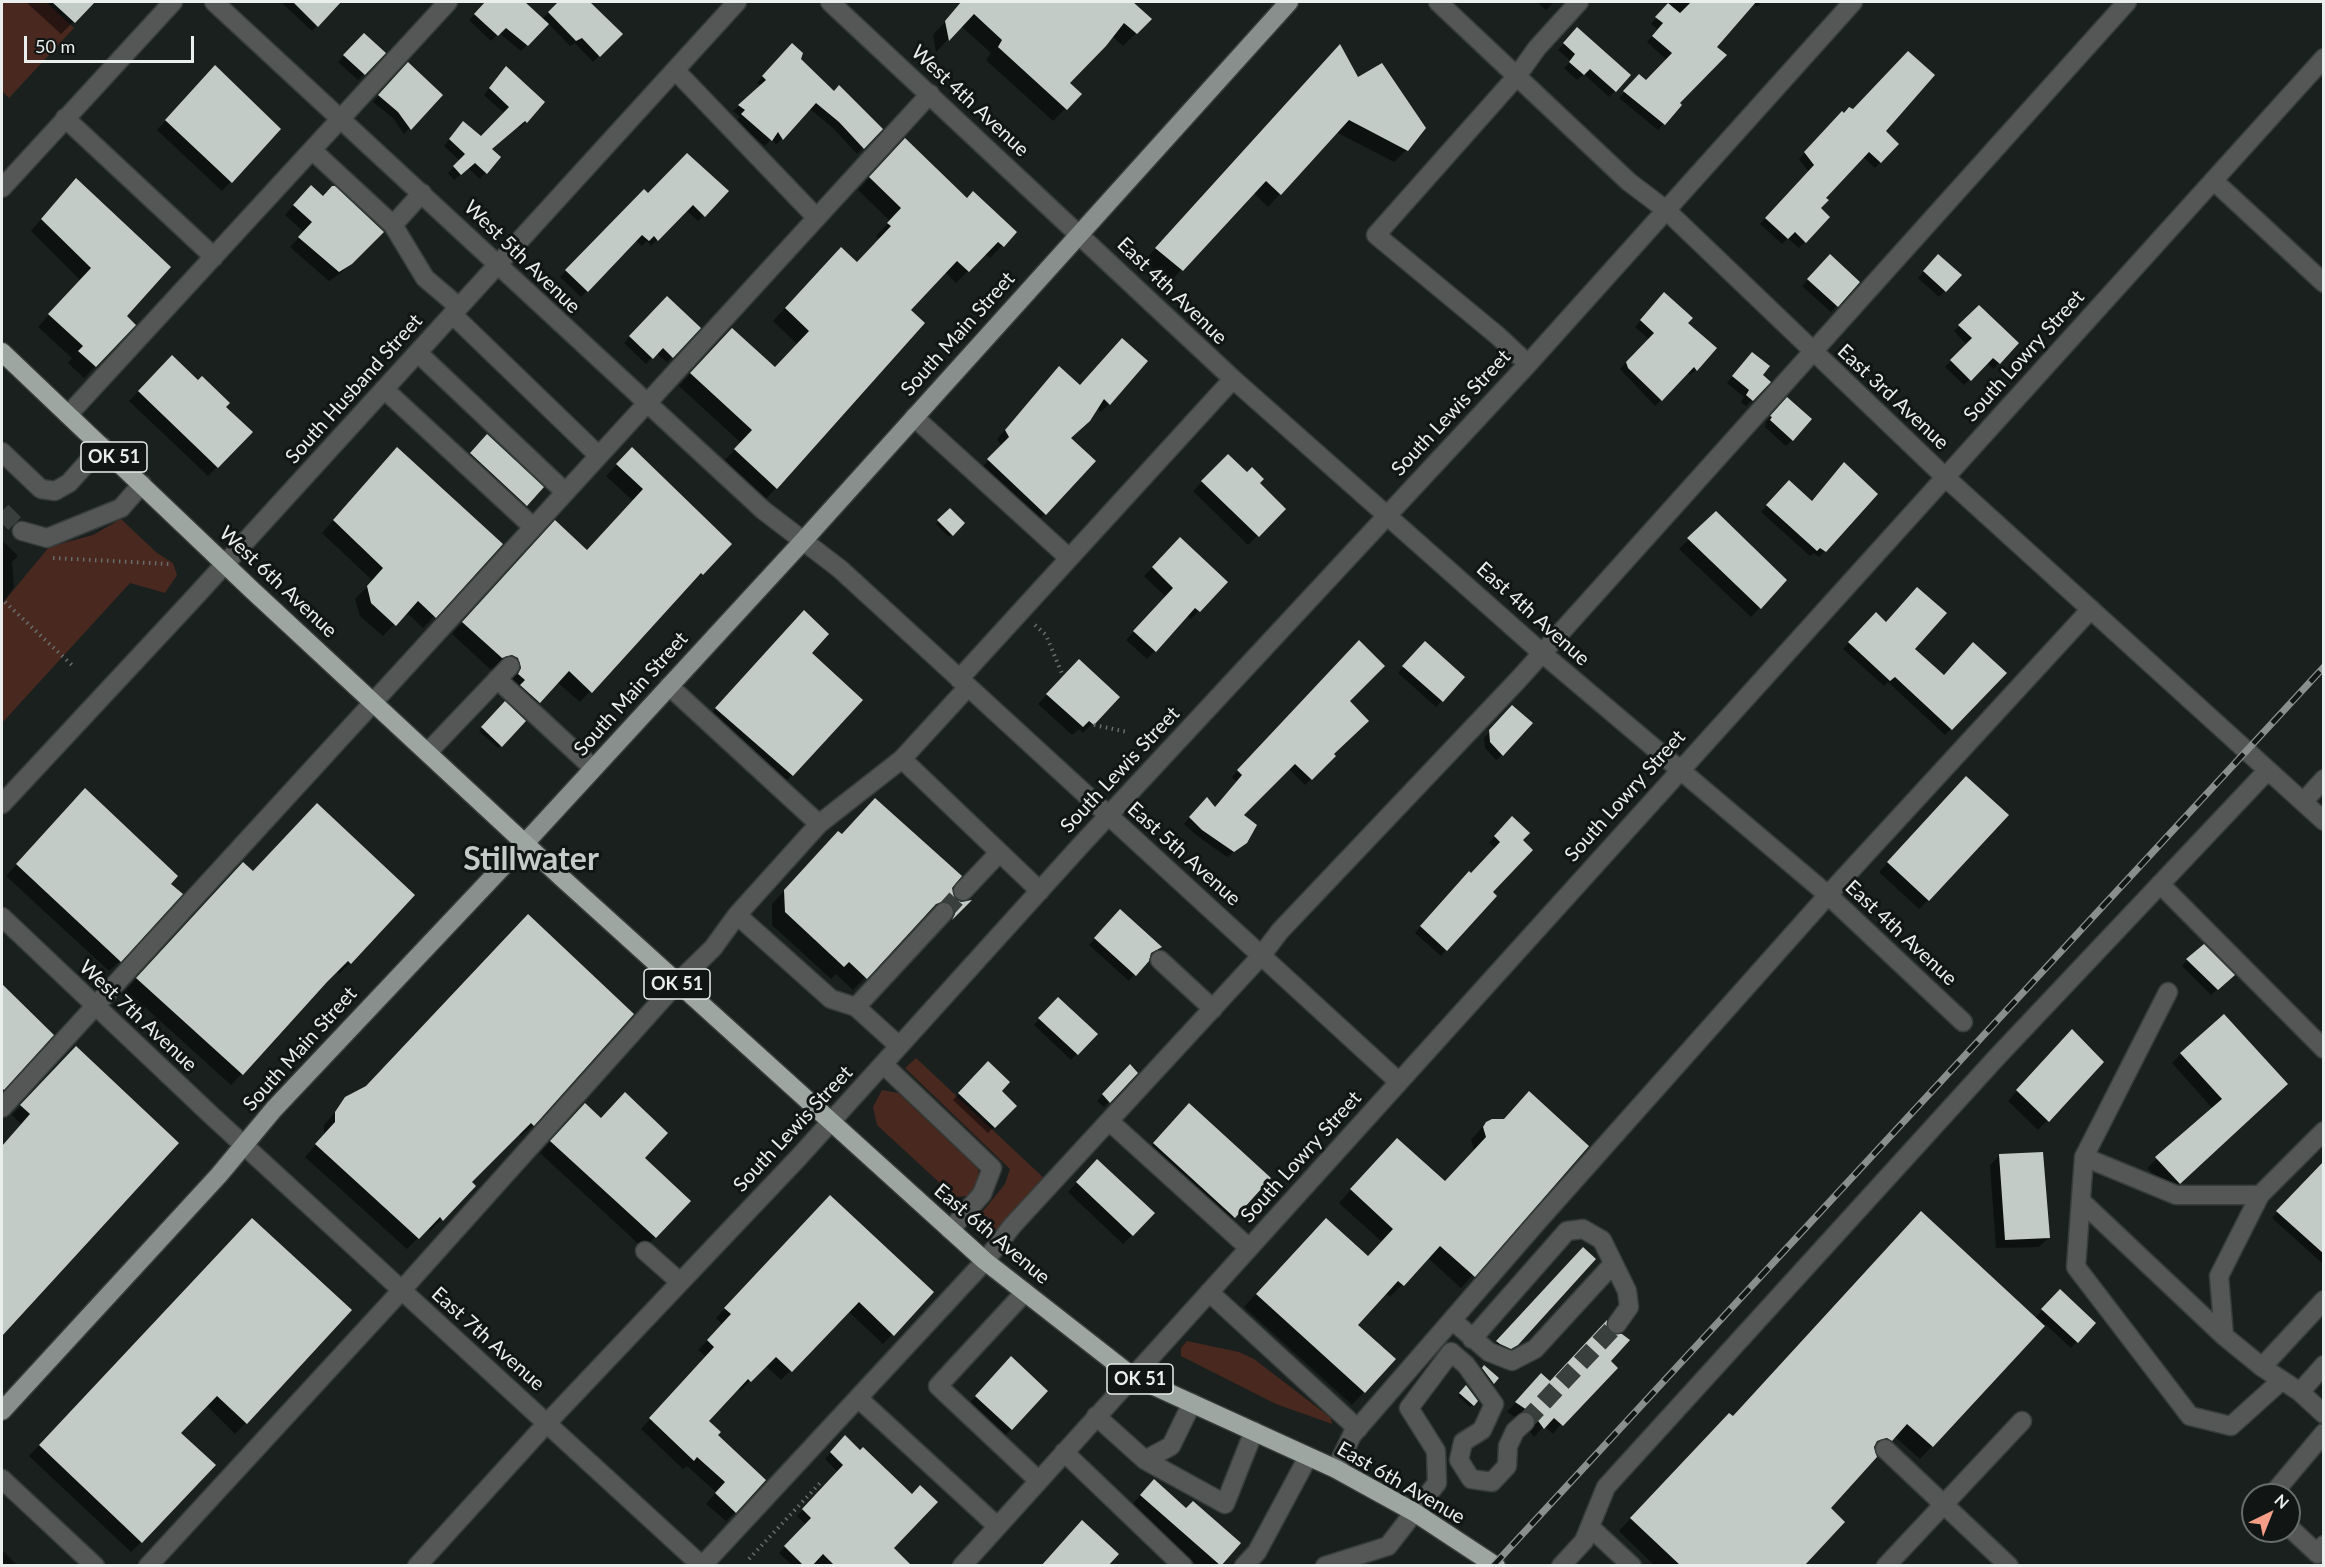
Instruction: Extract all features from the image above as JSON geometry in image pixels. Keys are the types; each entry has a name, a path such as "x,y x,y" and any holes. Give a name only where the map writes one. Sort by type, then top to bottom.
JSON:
{"highway":[{"name":"West 6th Avenue","path":"2,352 374,703 526,842"},
{"name":"East 6th Avenue","path":"526,842 676,984 985,1261 1132,1376 1336,1469 1414,1512 1496,1566"}],"main road":[{"name":"South Main Street","path":"2,1411 356,1021 526,842 803,541 1289,2"}],"street":[{"path":"2,188 173,2"},
{"name":"West 5th Avenue","path":"214,2 646,403 763,510 803,541"},
{"path":"68,415 448,2"},
{"name":"South Husband Street","path":"2,804 226,563 737,2"},
{"name":"West 4th Avenue","path":"830,2 1080,233"},
{"path":"1528,364 1498,336 1376,235 1517,76 1537,48 1580,2"},
{"name":"South Lewis Street","path":"417,1566 548,1422 831,1122 1108,816 1528,364 1853,2"},
{"path":"702,1566 985,1261 1013,1225 1213,1009 1261,956 1280,931 1542,653 2127,2"},
{"name":"East 3rd Avenue","path":"1444,4 1629,182 1666,210 1945,477 2324,821"},
{"name":"South Lowry Street","path":"962,1566 1399,1083 1678,770 2324,58"},
{"path":"675,69 815,216"},
{"path":"2,1108 374,703 815,216 930,94"},
{"path":"65,118 214,257"},
{"path":"312,150 393,225 425,278 598,455"},
{"path":"2214,181 2324,283"},
{"path":"393,225 422,193"},
{"name":"East 4th Avenue","path":"1080,233 1233,379 1542,653 1828,895 1964,1022"},
{"path":"418,352 565,492"},
{"path":"148,1566 401,1291 676,984 713,948 737,915 819,824 902,759 1020,612 1233,379"},
{"path":"384,389 533,527"},
{"path":"914,417 1069,558"},
{"path":"2,452 41,489 55,491 69,483 102,446"},
{"path":"22,531 47,538 121,508 142,484"},
{"name":"East 5th Avenue","path":"803,541 840,569 1399,1083"},
{"path":"1336,1469 1358,1429 1538,1221 1828,895 2091,609"},
{"path":"428,752 503,672 593,768"},
{"path":"669,686 819,824"},
{"path":"902,759 1040,891"},
{"path":"1561,1566 1584,1541 1606,1487 1997,1057 2268,770"},
{"path":"2303,802 2324,779"},
{"path":"963,891 999,853"},
{"path":"2160,884 2324,1049"},
{"path":"856,1007 944,912"},
{"path":"737,915 831,999 856,1007 899,1046"},
{"name":"West 7th Avenue","path":"2,916 94,1006 245,1144"},
{"path":"1160,960 1213,1009"},
{"path":"2168,992 2085,1157 2076,1267 2190,1416 2231,1426 2282,1380"},
{"path":"883,1064 992,1168 982,1194 950,1230"},
{"path":"1109,1121 1249,1248"},
{"path":"2224,1336 2219,1276 2260,1195 2324,1131"},
{"name":"East 7th Avenue","path":"245,1144 401,1291 548,1422 702,1566"},
{"path":"2085,1157 2176,1195 2260,1195"},
{"path":"2081,1201 2224,1336 2262,1367 2300,1392 2324,1414"},
{"path":"1538,1221 1559,1240"},
{"path":"1472,1339 1559,1240 1568,1231 1583,1228 1602,1240 1627,1291 1629,1307 1617,1324"},
{"path":"645,1251 680,1282"},
{"path":"1452,1320 1489,1352 1512,1361 1534,1349 1613,1264"},
{"path":"1025,1292 938,1386 1038,1480"},
{"path":"1209,1292 1358,1429"},
{"path":"2262,1367 2324,1300"},
{"path":"1325,1566 1388,1546 1437,1483 1436,1451 1409,1407 1451,1352 1466,1365 1494,1404 1482,1430 1462,1442 1459,1460 1471,1479 1491,1482 1507,1466 1508,1446 1515,1431 1525,1422"},
{"path":"2300,1392 2324,1365"},
{"path":"858,1398 997,1526"},
{"path":"1144,1460 1171,1446 1192,1403"},
{"path":"1096,1416 1144,1460 1225,1503 1254,1431"},
{"path":"1890,1564 2022,1421"},
{"path":"2282,1483 2324,1433"},
{"path":"1885,1449 2009,1566"},
{"path":"1064,1452 1183,1566"},
{"path":"1244,1566 1257,1552 1308,1457"},
{"path":"2,1479 95,1566"},
{"path":"1590,1527 1632,1566"},
{"path":"2301,1538 2318,1554 2324,1545"}],"path":[{"path":"44,558 169,564"},
{"path":"5,602 74,667"},
{"path":"1020,612 1046,635 1063,676"},
{"path":"1094,725 1127,732"},
{"path":"749,1559 821,1482"}],"shaded area":[{"path":"2,2 46,2 74,28 9,98 2,91"},
{"path":"121,519 157,553 173,563 177,575 165,593 130,583 2,723 2,604 49,547 93,535"},
{"path":"916,1058 1047,1181 995,1234 979,1216 1005,1184 1010,1169 905,1068"},
{"path":"882,1090 898,1093 978,1169 980,1183 969,1196 955,1197 877,1125 873,1107"},
{"path":"1187,1341 1239,1352 1254,1359 1331,1418 1332,1424 1276,1404 1181,1356 1181,1348"}],"building":[{"path":"52,2 95,2 75,23"},
{"path":"293,2 341,2 318,27"},
{"path":"485,2 525,2 549,24 528,46 506,28 498,36 474,14"},
{"path":"558,2 590,2 623,34 600,57 582,38 576,41 548,12"},
{"path":"961,2 1133,2 1152,19 1137,34 1124,23 1106,46 1070,83 1082,94 1067,110 998,47 1002,40 974,14 949,41 945,21"},
{"path":"1691,2 1756,2 1717,47 1727,55 1680,103 1682,105 1665,125 1623,91 1639,74 1646,80 1672,53 1652,36 1663,23 1655,17 1668,3 1680,13"},
{"path":"1577,27 1631,75 1616,92 1590,69 1584,75 1569,62 1575,54 1563,43"},
{"path":"364,33 386,53 365,75 343,55"},
{"path":"792,43 803,53 801,59 834,91 839,85 883,129 864,149 839,122 816,103 783,140 778,132 772,141 741,114 745,110 738,105 766,80 762,76"},
{"path":"1340,44 1358,77 1382,63 1426,128 1408,151 1349,120 1281,195 1266,181 1183,271 1155,248"},
{"path":"1908,51 1935,75 1886,131 1899,144 1881,163 1869,152 1826,198 1829,200 1821,208 1830,217 1806,243 1795,232 1788,239 1765,218 1814,165 1804,152 1842,111 1844,113 1849,107 1853,109"},
{"path":"408,62 443,95 411,130 398,112 378,95"},
{"path":"215,65 281,129 232,183 165,120"},
{"path":"506,66 545,102 527,123 525,121 492,149 501,157 487,174 475,163 461,175 453,166 465,154 449,139 463,121 481,136 509,107 489,88"},
{"path":"905,138 967,198 973,191 1017,232 1004,247 998,242 969,272 957,261 911,310 925,323 777,489 734,449 752,430 690,373 732,328 775,367 809,331 785,308 841,247 857,262 891,226 887,223 901,208 869,177"},
{"path":"687,153 729,191 705,217 693,205 658,241 654,236 649,241 642,235 588,292 565,270 644,189 648,193"},
{"path":"76,178 171,267 127,316 136,325 96,367 78,351 83,346 48,314 91,268 41,219"},
{"path":"311,185 323,196 332,186 335,186 384,232 352,264 339,272 298,237 312,222 293,205"},
{"path":"1830,254 1860,282 1838,307 1807,279"},
{"path":"1938,254 1962,275 1946,292 1923,271"},
{"path":"1664,292 1693,318 1688,323 1717,348 1697,371 1694,367 1662,401 1628,368 1626,362 1654,333 1640,320"},
{"path":"667,296 701,328 673,358 663,348 653,359 629,336"},
{"path":"1979,305 2019,343 2000,364 1993,358 1971,381 1950,360 1972,338 1958,325"},
{"path":"1122,338 1148,361 1110,405 1104,399 1090,421 1071,438 1096,461 1046,515 987,459 1009,437 1005,430 1059,366 1080,385"},
{"path":"1752,352 1770,366 1763,375 1771,382 1753,401 1746,395 1749,390 1732,376"},
{"path":"172,355 198,380 202,376 230,403 226,407 253,432 218,468 138,391"},
{"path":"1787,397 1812,419 1793,441 1770,420 1772,417 1770,416"},
{"path":"487,434 544,487 527,506 470,453"},
{"path":"397,447 503,544 436,618 418,601 396,626 371,603 367,586 383,568 333,520"},
{"path":"632,447 732,544 703,575 701,573 592,693 569,671 540,703 520,685 525,680 518,674 521,668 518,658 512,655 502,658 462,622 555,520 587,550 643,489 616,464"},
{"path":"1228,454 1247,472 1252,467 1264,479 1260,483 1286,509 1259,537 1201,481"},
{"path":"1844,462 1878,494 1826,552 1820,548 1817,551 1766,505 1789,480 1812,501"},
{"path":"950,508 965,523 953,536 937,520"},
{"path":"1716,511 1787,580 1761,609 1687,538"},
{"path":"1180,537 1228,582 1200,612 1195,608 1156,652 1133,631 1173,588 1152,567"},
{"path":"1917,587 1947,613 1915,649 1944,675 1973,642 2007,673 1952,730 1895,677 1890,681 1848,642 1876,612 1886,622"},
{"path":"804,610 829,634 812,653 863,700 793,776 715,708"},
{"path":"1359,640 1385,666 1350,701 1369,721 1334,754 1336,756 1312,780 1295,764 1244,815 1257,825 1247,843 1234,852 1202,830 1189,817 1207,797 1215,807 1242,775 1237,770"},
{"path":"1425,641 1465,677 1443,702 1402,666"},
{"path":"1079,659 1120,697 1094,725 1089,721 1083,727 1046,694"},
{"path":"505,701 526,721 502,747 481,727"},
{"path":"1512,705 1533,723 1503,756 1490,742 1489,730"},
{"path":"1966,776 2009,815 1929,901 1887,862"},
{"path":"85,788 178,876 171,884 183,894 121,962 16,864"},
{"path":"875,798 962,876 952,888 955,899 961,902 972,900 952,920 955,914 952,904 946,901 936,904 867,979 849,962 844,967 785,912 784,890 838,831 842,834"},
{"path":"317,803 415,895 351,964 348,961 327,982 243,1075 136,978 243,862 253,871"},
{"path":"1512,816 1530,833 1523,840 1533,850 1493,892 1497,896 1447,951 1420,926 1469,871 1471,873 1500,842 1494,836"},
{"path":"1120,909 1162,947 1151,953 1149,961 1136,976 1094,938"},
{"path":"528,914 634,1014 534,1126 531,1123 472,1182 476,1186 443,1221 440,1217 419,1239 315,1144 335,1122 335,1112 345,1097 366,1086"},
{"path":"2204,944 2235,975 2218,990 2186,959"},
{"path":"2,984 54,1035 4,1090 2,1088"},
{"path":"1058,997 1098,1034 1078,1055 1038,1018"},
{"path":"2224,1014 2288,1084 2180,1184 2155,1157 2222,1099 2180,1053"},
{"path":"2072,1029 2104,1062 2049,1122 2016,1090"},
{"path":"76,1046 179,1143 2,1336 2,1146 30,1114 20,1105"},
{"path":"988,1061 1010,1082 1002,1091 1017,1106 995,1128 958,1093"},
{"path":"1130,1064 1138,1073 1110,1103 1102,1094"},
{"path":"1529,1091 1589,1146 1475,1277 1440,1246 1404,1286 1398,1281 1358,1325 1396,1359 1365,1393 1256,1294 1326,1218 1368,1256 1393,1229 1350,1189 1397,1138 1445,1181 1486,1137 1483,1127 1486,1122 1492,1119 1504,1119"},
{"path":"625,1092 668,1133 645,1158 691,1201 656,1238 550,1141 585,1103 601,1118"},
{"path":"1189,1103 1271,1178 1235,1218 1153,1143"},
{"path":"2043,1152 2050,1238 2005,1240 1999,1154"},
{"path":"1097,1159 1155,1213 1133,1236 1076,1182"},
{"path":"2324,1161 2324,1254 2276,1211"},
{"path":"830,1195 934,1292 894,1336 859,1302 792,1372 776,1357 751,1382 748,1379 709,1421 721,1432 718,1435 766,1480 736,1513 715,1493 725,1482 697,1457 694,1461 649,1418 714,1347 707,1340 731,1314 724,1308"},
{"path":"1921,1211 2045,1326 1933,1447 1907,1424 1892,1441 1887,1438 1877,1441 1874,1447 1877,1457 1831,1508 1845,1522 1804,1566 1681,1566 1630,1518 1729,1413 1733,1416"},
{"path":"252,1218 352,1310 247,1424 217,1396 181,1433 216,1465 142,1543 39,1445"},
{"path":"1583,1247 1596,1259 1518,1345 1511,1349 1496,1341"},
{"path":"2060,1289 2096,1323 2078,1343 2041,1309"},
{"path":"1607,1320 1610,1333 1622,1334 1630,1340 1611,1361 1618,1368 1563,1426 1554,1418 1544,1429 1533,1414 1515,1402 1541,1373 1550,1381"},
{"path":"1011,1356 1048,1391 1012,1430 975,1396"},
{"path":"1484,1365 1499,1378 1494,1384 1482,1368"},
{"path":"1466,1385 1478,1401 1474,1406 1459,1393"},
{"path":"845,1435 860,1450 863,1447 912,1494 920,1485 938,1502 894,1548 912,1566 835,1566 823,1554 812,1566 804,1566 784,1546 811,1518 802,1509 843,1465 830,1452"},
{"path":"1154,1479 1186,1508 1193,1501 1241,1543 1221,1566 1140,1495"},
{"path":"1082,1520 1119,1554 1108,1566 1041,1566"}],"tunnel":[{"path":"2,511 22,531"},
{"path":"944,912 963,891"},
{"path":"1525,1422 1617,1324"}],"railway":[{"path":"1493,1566 2324,667"}],"district":[{"name":"Stillwater","path":"531,860"}]}
